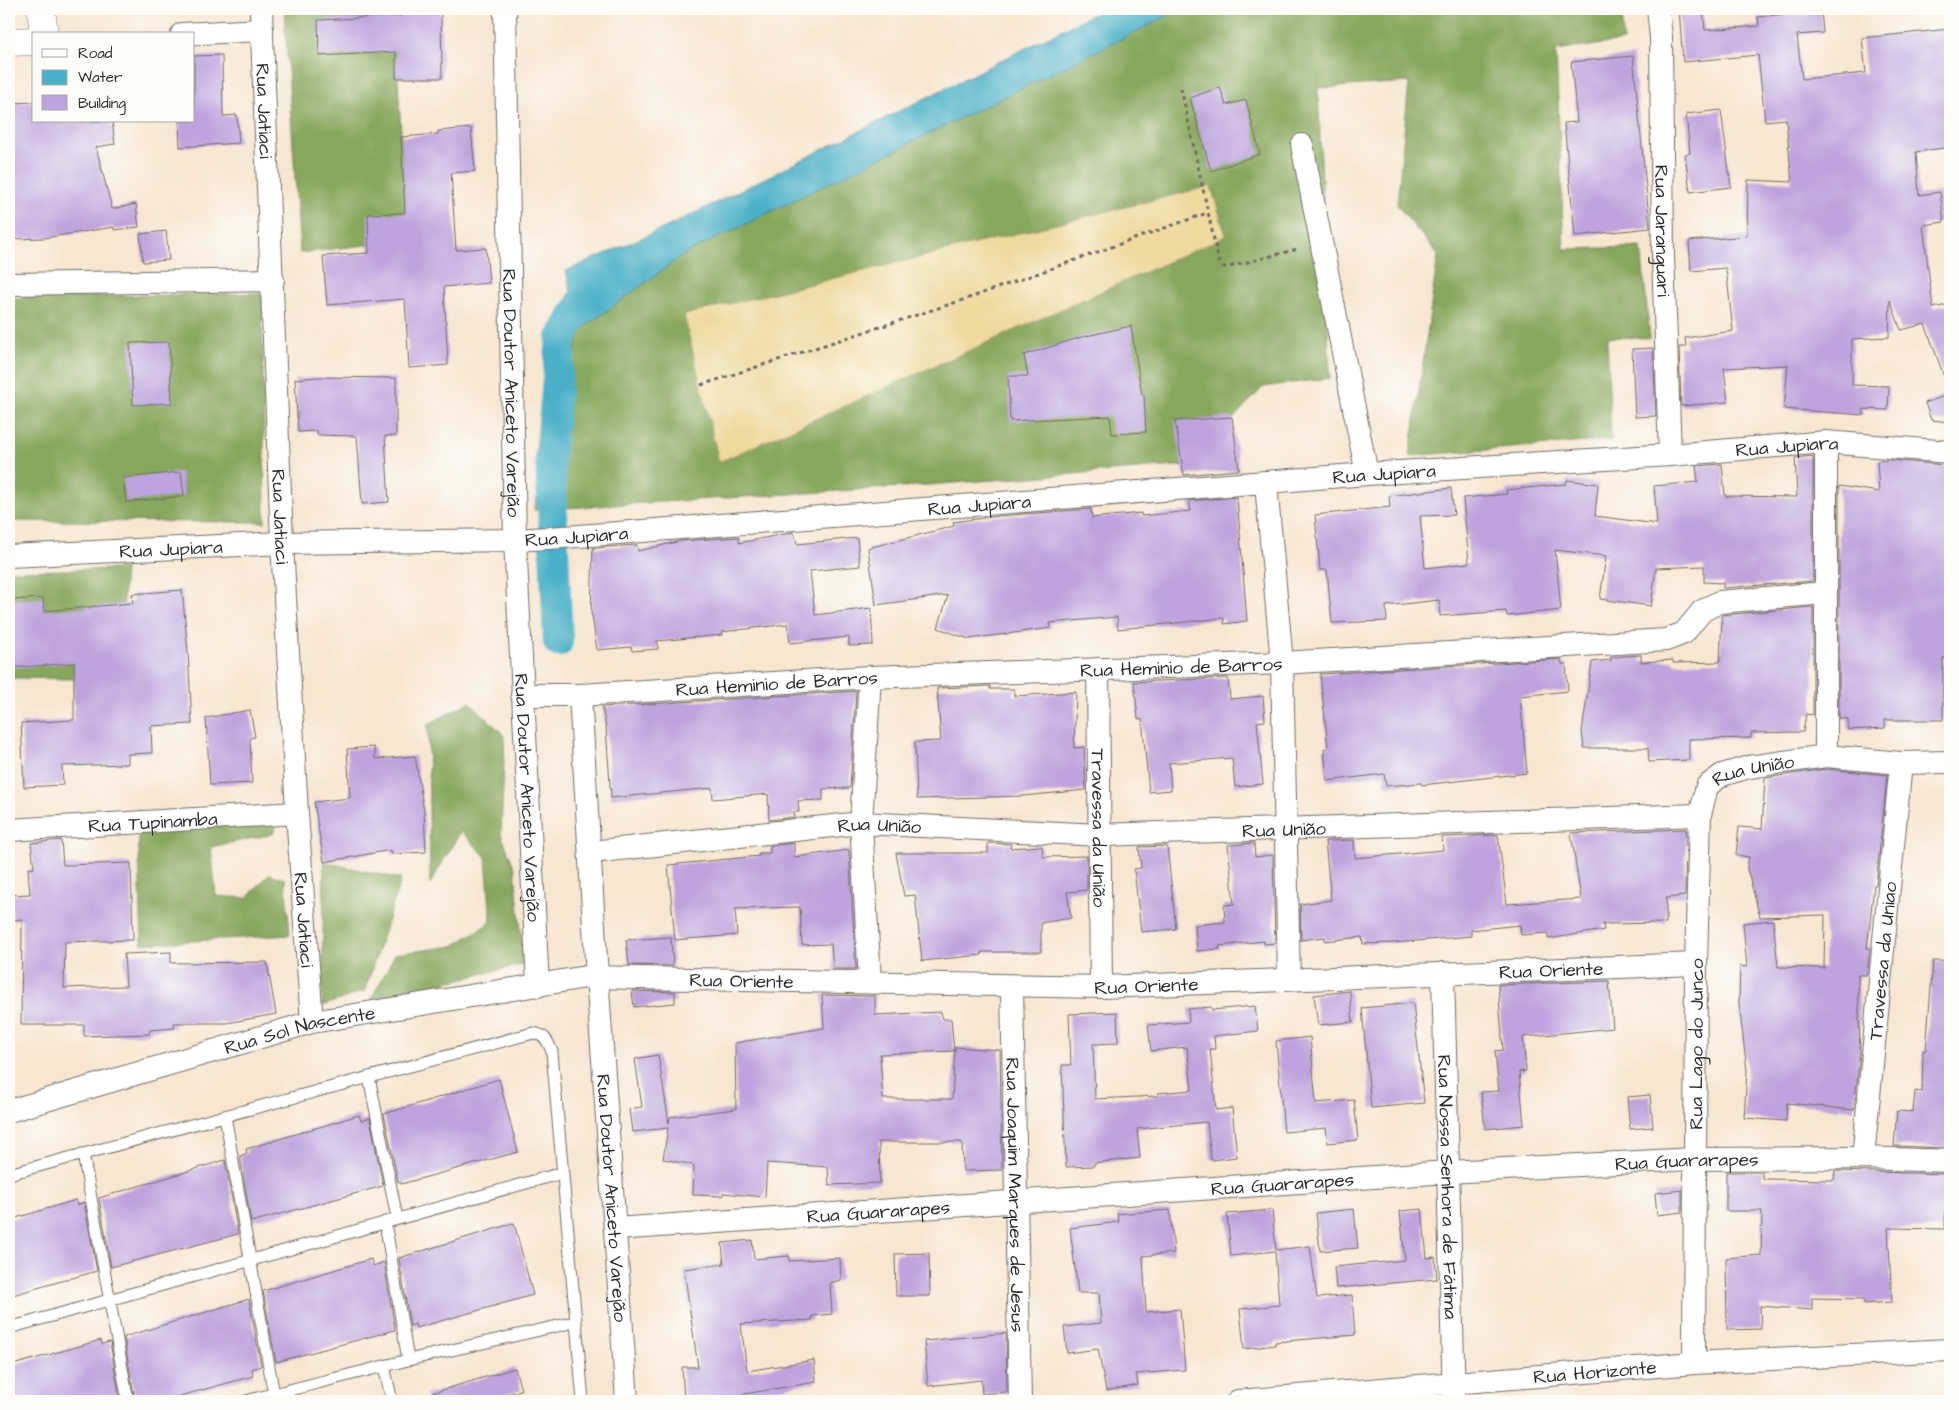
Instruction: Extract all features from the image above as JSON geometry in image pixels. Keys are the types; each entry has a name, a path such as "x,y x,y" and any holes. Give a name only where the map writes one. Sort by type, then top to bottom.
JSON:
{"street":[{"path":"42,9 44,32"},
{"name":"Rua Doutor Aniceto Varejão","path":"506,9 515,540 530,695 546,985"},
{"name":"Rua Jaranguari","path":"1658,9 1661,37 1663,256 1670,455"},
{"path":"193,32 262,19"},
{"name":"Rua Jatiaci","path":"262,19 282,543 297,813 312,1022"},
{"path":"9,42 32,41"},
{"path":"1302,145 1367,474"},
{"path":"9,284 273,280"},
{"path":"1826,442 1826,756"},
{"name":"Rua Jupiara","path":"9,556 282,543 515,540 579,536 1266,484 1367,474 1670,455 1826,442 1950,452"},
{"path":"1266,484 1282,664 1289,979"},
{"name":"Rua Heminio de Barros","path":"530,695 573,695 870,677 1282,664 1666,640 1684,633 1702,611 1719,602 1825,593"},
{"name":"Travessa da União","path":"1098,669 1101,987"},
{"path":"870,677 861,822 870,982"},
{"name":"Rua Doutor Aniceto Varejão","path":"573,695 591,852 591,977 615,1229 627,1401"},
{"name":"Rua União","path":"591,852 861,822 1100,836 1700,814 1707,786 1722,775 1748,767 1826,756 1901,763 1950,762"},
{"name":"Travessa da Uniao","path":"1863,1158 1901,763"},
{"name":"Rua Tupinamba","path":"9,830 297,813"},
{"name":"Rua Lago do Junco","path":"1694,1363 1696,964 1700,814"},
{"name":"Rua Oriente","path":"591,977 870,982 1012,987 1101,987 1443,972 1696,964"},
{"name":"Rua Nossa Senhora de Fátima","path":"1443,972 1454,1392"},
{"name":"Rua Sol Nascente","path":"9,1110 312,1022 591,977"},
{"name":"Rua Joaquim Marques de Jesus","path":"1012,987 1018,1200 1020,1401"},
{"name":"Rua Guararapes","path":"615,1229 1448,1172 1694,1159 1863,1158 1950,1161"},
{"name":"Rua Horizonte","path":"1238,1401 1454,1392 1694,1363 1950,1350"}],"lane":[{"path":"9,1174 533,1033 541,1034 547,1040 552,1052 583,1401"},
{"path":"369,1077 391,1220 408,1360"},
{"path":"225,1116 274,1395"},
{"path":"83,1154 128,1401"},
{"path":"9,1328 562,1173"},
{"path":"246,1401 408,1360 575,1322"},
{"path":"384,1366 392,1401"}],"path":[{"path":"1181,88 1207,213 1219,263 1222,267 1321,242"},
{"path":"700,385 966,298 1207,213"}],"green space":[{"path":"284,9 394,9 407,240 300,253"},
{"path":"1169,9 1622,9 1623,41 1556,51 1564,249 1641,247 1650,338 1607,337 1611,440 1410,456 1438,255 1397,205 1409,82 1318,88 1330,378 1263,387 1189,465 902,487 534,510 580,330 685,254"},
{"path":"262,293 265,522 9,521 9,298"},
{"path":"125,569 123,604 77,608 81,650 78,679 9,678 9,571"},
{"path":"470,702 505,736 501,834 515,869 524,964 371,1000 395,954 453,946 491,922 486,857 461,831 430,884 428,724"},
{"path":"277,820 273,834 211,847 216,896 247,898 269,874 285,879 290,935 142,944 138,823"},
{"path":"324,862 401,879 365,991 322,1006"}],"sand":[{"path":"1211,186 1226,236 719,462 684,315"}],"water":[{"path":"1104,9 1182,9 685,254 580,330 566,271 671,225"}],"building":[{"path":"441,9 442,78 396,78 396,52 319,56 318,20 400,16 400,11"},
{"path":"1679,9 1703,9 1705,30 1759,26 1758,17 1821,10 1823,33 1797,35 1802,79 1866,73 1862,38 1950,29 1950,147 1916,152 1919,195 1940,192 1944,222 1923,225 1933,308 1947,305 1950,317 1950,385 1947,385 1925,324 1901,330 1890,300 1889,337 1852,339 1852,385 1889,386 1888,410 1863,409 1864,415 1784,409 1788,365 1724,368 1728,402 1681,406 1679,347 1686,347 1685,338 1733,331 1726,268 1691,271 1689,241 1747,236 1748,180 1792,182 1786,119 1765,121 1758,55 1683,62"},
{"path":"222,55 223,116 237,115 239,143 180,147 179,122 195,122 195,56"},
{"path":"1633,56 1650,228 1575,236 1564,123 1577,122 1571,62"},
{"path":"1220,87 1226,105 1246,100 1260,154 1211,171 1190,98"},
{"path":"32,102 32,122 112,122 115,144 96,147 112,209 136,204 139,227 114,230 114,227 44,238 12,239 9,178 14,177 11,103"},
{"path":"1721,110 1731,187 1690,192 1685,154 1690,153 1686,114"},
{"path":"471,128 475,171 451,173 456,250 486,248 489,283 444,287 448,365 409,368 405,299 327,305 323,256 369,253 368,214 405,213 401,137 438,134 438,131"},
{"path":"166,231 169,260 143,262 140,234"},
{"path":"1131,326 1142,395 1144,394 1146,432 1112,434 1110,416 1010,421 1008,376 1028,376 1024,355 1082,337"},
{"path":"169,342 172,403 133,405 130,343"},
{"path":"1653,348 1656,416 1635,417 1632,349"},
{"path":"318,377 396,378 396,436 385,436 389,502 362,504 357,436 317,435 317,431 298,432 295,379"},
{"path":"1950,394 1950,422 1931,420 1925,403"},
{"path":"1232,417 1239,470 1184,475 1175,421"},
{"path":"1813,456 1813,581 1723,588 1723,583 1704,582 1704,566 1656,568 1651,606 1600,599 1606,556 1555,550 1561,610 1507,616 1506,611 1440,616 1439,600 1386,606 1387,621 1332,623 1327,570 1320,570 1315,515 1390,507 1389,496 1451,488 1454,515 1420,516 1425,568 1469,563 1463,498 1507,494 1506,490 1566,484 1567,480 1598,484 1595,516 1657,524 1654,486 1698,482 1696,466 1722,464 1725,496 1797,497 1795,458"},
{"path":"1888,460 1946,465 1946,516 1950,516 1950,658 1943,658 1943,720 1885,720 1885,728 1848,730 1848,719 1839,718 1839,486 1879,492 1877,461"},
{"path":"181,472 184,496 126,502 123,478"},
{"path":"1237,497 1247,621 1224,624 1224,618 1118,629 1117,617 1050,623 1051,628 969,639 938,628 948,595 876,605 868,548 954,526 953,522 998,516 1091,509 1092,518 1141,513 1141,516 1191,511 1189,501"},
{"path":"794,532 797,544 857,538 860,566 810,571 815,615 871,608 873,645 849,646 849,637 790,643 788,624 721,632 722,635 657,641 658,649 632,651 631,647 597,650 591,615 593,548 637,545 638,551 681,541 739,537 739,543"},
{"path":"182,590 192,724 151,726 152,753 128,754 128,764 62,766 63,785 24,787 21,723 74,720 74,663 9,668 9,600 43,598 44,611 133,603 132,594"},
{"path":"1813,607 1813,715 1806,714 1803,732 1751,733 1751,738 1689,739 1689,760 1649,762 1648,748 1584,748 1582,732 1592,662 1611,660 1611,657 1641,655 1641,662 1673,660 1673,663 1720,662 1722,615"},
{"path":"1561,659 1562,664 1566,664 1568,691 1520,696 1527,773 1422,785 1421,783 1386,786 1384,774 1327,781 1324,749 1328,748 1320,674"},
{"path":"1228,678 1230,699 1263,696 1265,721 1257,722 1263,784 1235,787 1232,758 1169,763 1171,790 1149,792 1142,719 1138,719 1134,682"},
{"path":"990,686 990,689 1014,689 1014,696 1076,692 1074,748 1084,747 1086,790 1023,796 917,799 915,742 941,741 937,688"},
{"path":"856,691 850,788 823,789 823,800 798,801 799,812 793,812 794,817 769,820 768,794 713,799 712,788 611,798 606,728 602,707"},
{"path":"250,710 255,737 250,738 252,783 210,785 206,718"},
{"path":"374,747 375,759 415,756 424,812 426,852 391,854 391,850 324,862 314,802 350,798 347,749"},
{"path":"1826,769 1887,775 1876,885 1874,885 1867,948 1870,948 1867,975 1858,975 1860,1052 1854,1110 1787,1103 1786,1121 1744,1118 1747,1071 1739,1003 1740,966 1747,967 1743,923 1773,920 1778,967 1824,968 1825,915 1760,917 1747,868 1749,857 1736,855 1739,827 1762,829 1765,778"},
{"path":"1686,829 1685,896 1666,898 1666,923 1603,924 1604,930 1548,939 1548,933 1521,935 1520,925 1471,930 1471,936 1394,943 1363,944 1362,937 1325,941 1325,937 1301,940 1300,904 1331,900 1325,841 1354,840 1355,858 1443,850 1442,837 1498,835 1507,904 1581,899 1571,833"},
{"path":"61,840 63,865 131,863 133,940 65,942 64,988 126,986 124,954 171,952 171,963 267,962 276,1014 227,1023 174,1023 175,1028 150,1030 149,1034 84,1036 84,1025 21,1025 22,919 13,920 11,895 30,894 28,869 34,868 31,843"},
{"path":"794,843 794,857 849,850 856,969 833,969 831,944 802,945 800,907 735,909 737,935 675,940 668,865 759,856 759,853 770,853 770,846"},
{"path":"988,843 1011,844 1010,848 1042,846 1043,857 1087,856 1087,890 1067,892 1071,918 1041,923 1041,952 981,952 982,955 922,961 915,895 904,896 896,853 988,853"},
{"path":"1254,843 1255,857 1273,855 1275,943 1264,944 1264,941 1219,946 1220,949 1197,951 1195,925 1225,922 1224,905 1234,904 1228,845"},
{"path":"1167,846 1176,929 1141,932 1134,869 1141,868 1139,847"},
{"path":"671,937 673,966 629,965 626,940"},
{"path":"1933,961 1950,961 1950,1142 1946,1142 1946,1148 1894,1146 1897,1111 1913,1112 1915,1091 1922,1092 1923,1050 1926,1050"},
{"path":"1609,981 1613,1028 1523,1037 1526,1071 1519,1072 1524,1125 1485,1129 1481,1092 1499,1091 1495,1051 1503,1050 1498,985"},
{"path":"632,991 675,992 675,1003 634,1007"},
{"path":"1350,991 1353,1022 1318,1025 1314,995"},
{"path":"822,995 875,996 875,1015 941,1012 943,1019 951,1019 954,1051 880,1054 883,1099 952,1099 955,1047 1000,1050 1002,1170 963,1171 962,1142 879,1142 880,1183 829,1185 828,1167 767,1163 765,1197 723,1193 723,1196 693,1195 694,1165 663,1159 668,1128 632,1132 629,1109 642,1107 635,1059 658,1055 669,1123 670,1117 736,1109 735,1043 824,1028"},
{"path":"1413,1003 1424,1103 1371,1108 1362,1008"},
{"path":"1255,1006 1258,1031 1214,1036 1215,1049 1210,1049 1216,1110 1232,1108 1237,1157 1211,1160 1207,1122 1137,1129 1140,1158 1094,1163 1094,1166 1066,1167 1062,1065 1071,1065 1069,1014 1117,1012 1118,1043 1093,1044 1095,1099 1158,1096 1158,1093 1192,1090 1187,1047 1151,1051 1148,1025 1189,1022 1188,1009 1211,1007 1212,1010"},
{"path":"1310,1037 1316,1103 1354,1100 1358,1140 1328,1143 1326,1128 1284,1132 1276,1041"},
{"path":"499,1079 518,1152 401,1184 398,1182 384,1114"},
{"path":"1650,1095 1653,1127 1630,1129 1627,1097"},
{"path":"359,1115 361,1121 370,1118 383,1186 251,1222 240,1156 247,1153 246,1149"},
{"path":"225,1160 238,1234 111,1267 99,1198"},
{"path":"1835,1171 1946,1174 1945,1229 1888,1228 1892,1302 1864,1304 1864,1299 1812,1298 1812,1310 1760,1306 1761,1329 1727,1330 1726,1258 1761,1255 1762,1211 1726,1211 1726,1172 1762,1172 1762,1179 1834,1180"},
{"path":"1682,1190 1682,1212 1657,1215 1655,1193"},
{"path":"76,1200 77,1205 84,1202 97,1271 9,1296 9,1220"},
{"path":"1354,1209 1358,1248 1320,1251 1316,1213"},
{"path":"1422,1209 1427,1258 1435,1257 1437,1279 1336,1288 1334,1267 1405,1260 1400,1211"},
{"path":"1170,1210 1174,1253 1143,1256 1146,1312 1180,1309 1185,1370 1136,1374 1138,1385 1106,1391 1098,1349 1067,1353 1064,1327 1101,1323 1099,1293 1078,1293 1070,1228 1119,1222 1117,1214"},
{"path":"1272,1210 1276,1250 1310,1246 1317,1298 1352,1295 1355,1335 1275,1342 1275,1345 1244,1349 1240,1309 1279,1305 1275,1251 1231,1256 1227,1214"},
{"path":"514,1223 533,1295 416,1328 415,1324 410,1326 399,1258"},
{"path":"752,1240 754,1259 789,1256 789,1261 840,1258 841,1280 830,1283 832,1314 812,1316 812,1320 741,1324 747,1371 814,1360 816,1382 726,1397 726,1401 684,1401 682,1367 698,1367 684,1269 724,1264 722,1243"},
{"path":"929,1253 930,1296 896,1296 895,1254"},
{"path":"371,1259 373,1266 384,1262 395,1330 276,1362 263,1291"},
{"path":"249,1299 261,1366 252,1369 253,1376 162,1401 135,1401 124,1337"},
{"path":"1006,1333 1007,1392 982,1394 981,1380 928,1386 924,1341"},
{"path":"101,1340 102,1344 110,1342 120,1401 9,1401 9,1366"},
{"path":"515,1368 521,1390 485,1401 427,1401 426,1395"}],"waterway":[{"path":"558,642 550,455 561,338 592,284 598,280"}]}
